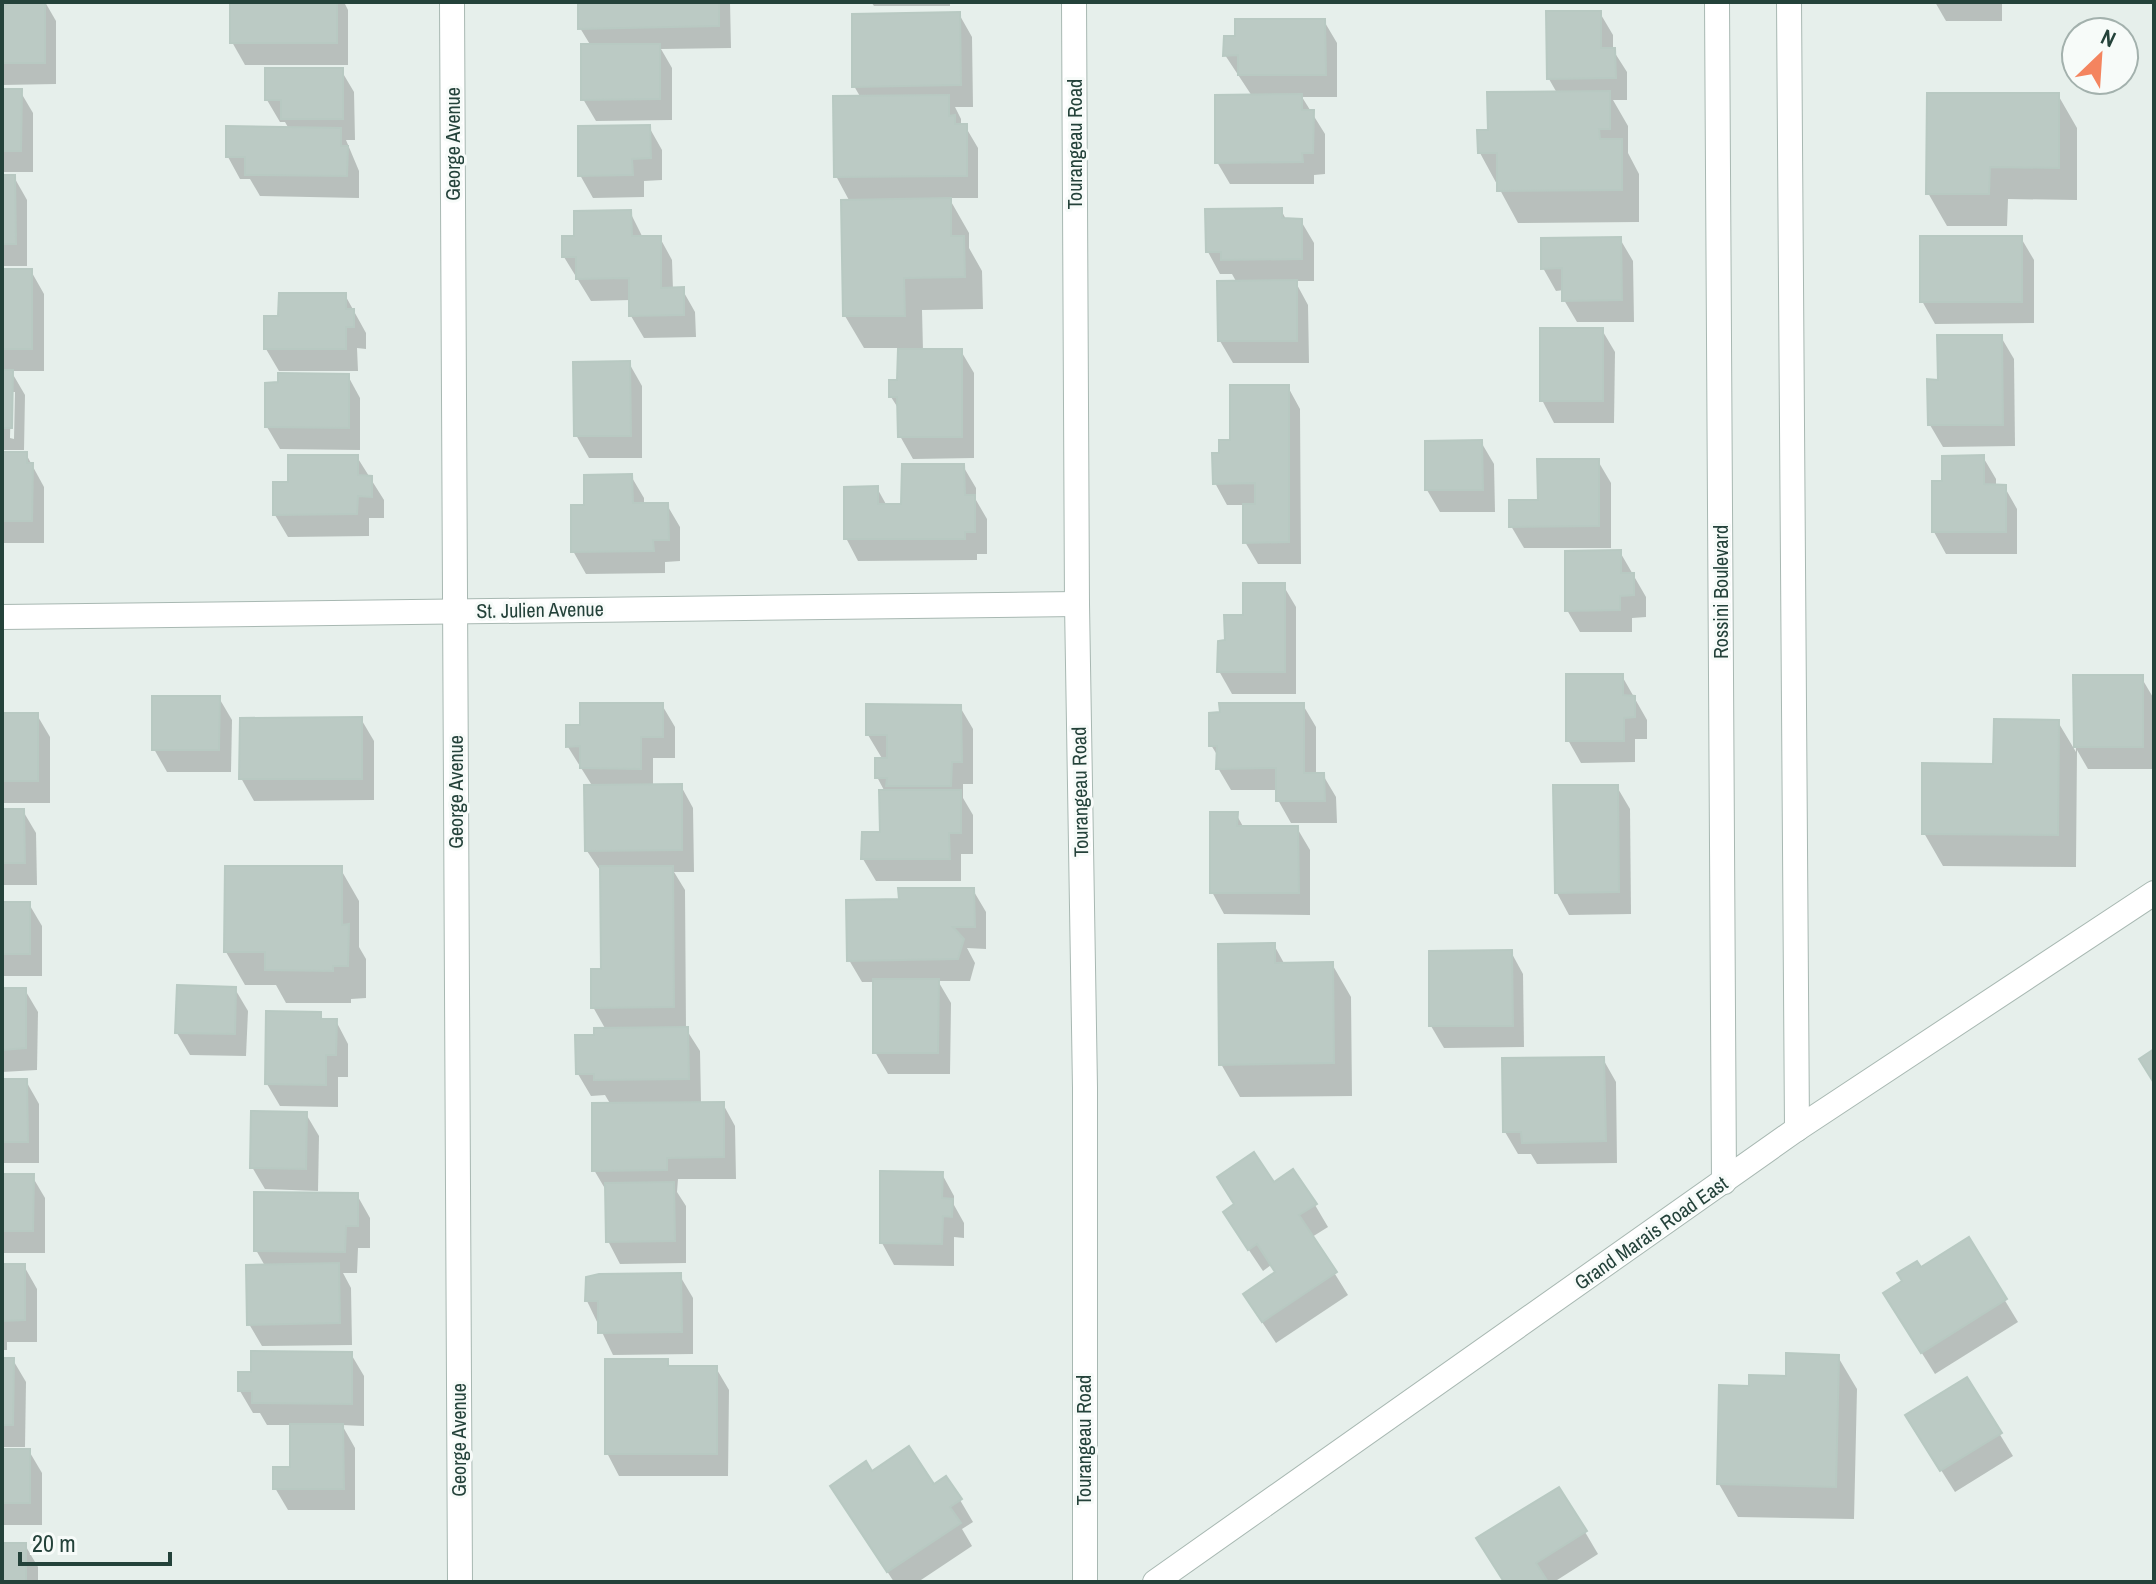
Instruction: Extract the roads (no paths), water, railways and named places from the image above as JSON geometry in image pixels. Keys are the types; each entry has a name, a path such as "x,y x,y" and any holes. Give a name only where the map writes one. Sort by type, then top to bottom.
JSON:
{"street":[{"name":"George Avenue","path":"452,2 460,1582"},
{"name":"Tourangeau Road","path":"1074,2 1077,604 1085,1088 1085,1582"},
{"name":"Rossini Boulevard","path":"1717,2 1724,1182"},
{"path":"1789,2 1797,1129"},
{"name":"St. Julien Avenue","path":"2,617 1077,604"},
{"name":"Grand Marais Road East","path":"1155,1582 1797,1129 2154,893"}]}
